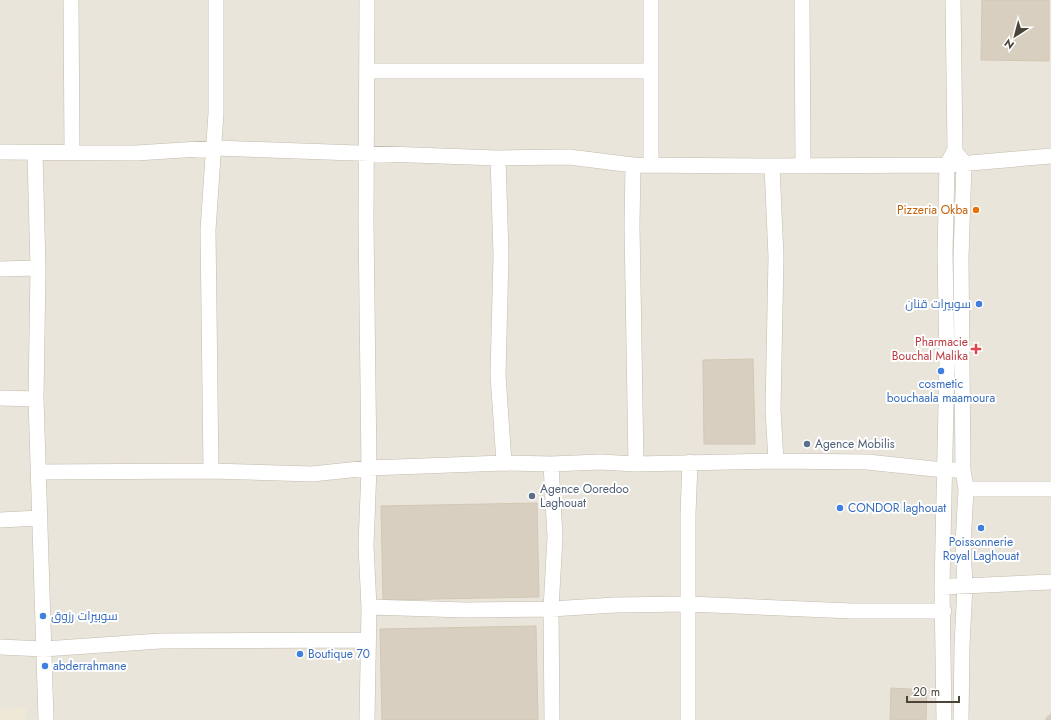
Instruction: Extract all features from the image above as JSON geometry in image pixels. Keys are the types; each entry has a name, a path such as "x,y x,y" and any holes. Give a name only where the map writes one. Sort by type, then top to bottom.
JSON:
{"street":[{"path":"71,0 72,152"},
{"path":"211,471 208,230 215,148 216,0"},
{"path":"366,720 368,607 366,546 369,468 366,152 367,0"},
{"path":"651,165 652,0"},
{"path":"802,0 803,166"},
{"path":"944,720 944,611 942,587 947,360 945,254 947,165 955,149 953,0"},
{"path":"367,71 651,71"},
{"path":"0,152 136,153 215,148 366,152 498,158 569,157 633,165 772,166 947,165 1051,156"},
{"path":"955,149 964,163 961,258 964,470 966,489 963,544 965,585 961,720"},
{"path":"35,153 38,268 36,399 40,518 40,572 46,720"},
{"path":"498,158 500,255 498,375 504,463"},
{"path":"633,165 632,225 636,464"},
{"path":"772,166 776,257 773,410 776,461"},
{"path":"0,269 38,268"},
{"path":"0,398 36,399"},
{"path":"38,472 211,471 312,474 369,468 504,463 551,464 600,462 636,464 776,461 867,462 944,470 964,470"},
{"path":"688,720 688,515 690,462"},
{"path":"551,464 555,537 550,609 552,720"},
{"path":"966,489 1051,489"},
{"path":"0,520 40,518"},
{"path":"942,587 1051,582"},
{"path":"368,607 465,610 550,609 615,605 688,604 852,611 944,611"},
{"path":"0,647 44,649 160,641 367,640"}],"shaded area":[{"path":"0,0 1051,0 1051,720 0,720"},
{"path":"26,708 26,720 0,720 0,709"}],"building":[{"path":"982,0 1049,0 1049,61 981,60"},
{"path":"753,359 755,444 704,444 703,360"},
{"path":"537,503 539,597 383,600 381,506"},
{"path":"536,626 538,720 382,720 380,629"},
{"path":"891,688 927,690 926,720 890,720"},
{"path":"1051,714 1051,720 1046,720 1046,718"}],"place":[{"name":"Pizzeria Okba","path":"976,210"},
{"name":"سوبيرات قنان","path":"979,304"},
{"name":"Pharmacie Bouchal Malika","path":"976,349"},
{"name":"cosmetic bouchaala maamoura","path":"941,371"},
{"name":"Agence Mobilis","path":"807,444"},
{"name":"Agence Ooredoo Laghouat","path":"532,496"},
{"name":"CONDOR laghouat","path":"840,508"},
{"name":"Poissonnerie Royal Laghouat","path":"981,528"},
{"name":"سوبيرات رزوق","path":"43,616"},
{"name":"Boutique 70","path":"300,654"},
{"name":"abderrahmane","path":"45,666"}]}
